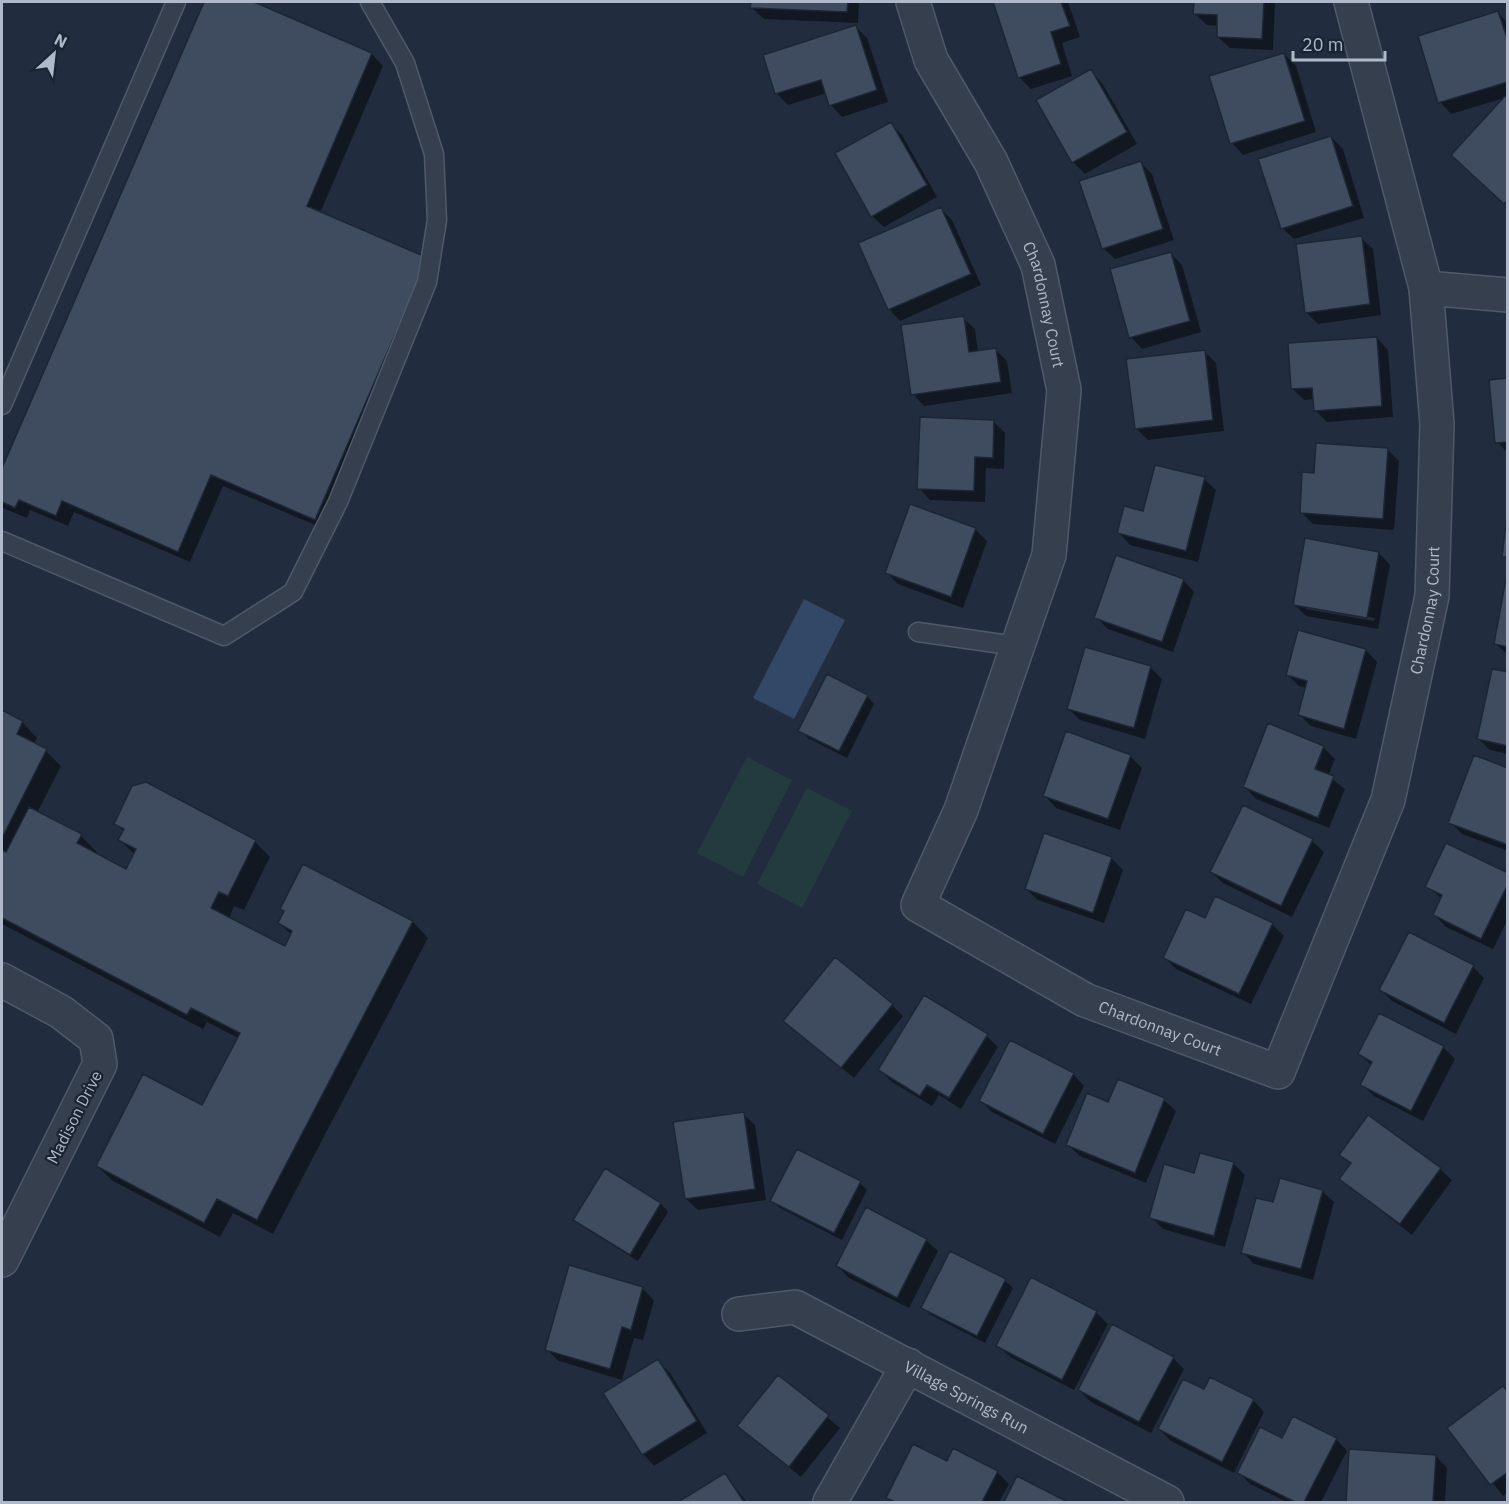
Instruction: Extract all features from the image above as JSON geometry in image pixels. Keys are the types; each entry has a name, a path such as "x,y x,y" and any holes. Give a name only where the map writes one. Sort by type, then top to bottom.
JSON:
{"street":[{"name":"Chardonnay Court","path":"913,2 931,60 992,162 1038,265 1064,390 1049,555 961,810 918,905 1086,1000 1278,1072 1388,800 1432,596 1437,424 1426,288 1351,2"},
{"path":"1426,288 1508,295"},
{"name":"Madison Drive","path":"2,980 61,1012 96,1039 100,1064 2,1260"},
{"path":"739,1314 795,1307 908,1365"},
{"name":"Village Springs Run","path":"830,1503 908,1365 1167,1503"}],"lane":[{"path":"2,405 176,2"},
{"path":"2,541 224,636 293,592 338,502 427,282 436,220 434,154 405,63 370,2"},
{"path":"918,632 1016,646"}],"green space":[{"path":"747,757 792,780 743,877 697,853"},
{"path":"807,788 852,811 802,908 757,884"}],"water":[{"path":"804,599 845,620 794,719 753,698"}],"building":[{"path":"204,2 254,2 372,53 307,206 428,258 315,520 211,475 178,552 62,501 56,516 19,500 15,508 2,502 2,468"},
{"path":"751,2 848,2 847,12 750,8"},
{"path":"993,2 1061,2 1070,26 1051,32 1061,64 1018,78"},
{"path":"1194,2 1264,2 1262,39 1217,37 1217,15 1193,14"},
{"path":"1498,11 1508,41 1508,82 1438,103 1418,36"},
{"path":"856,25 877,90 829,106 821,80 775,94 763,55"},
{"path":"1284,53 1305,121 1230,144 1209,76"},
{"path":"1091,69 1127,132 1072,163 1036,100"},
{"path":"1505,96 1508,98 1508,200 1504,204 1451,155"},
{"path":"891,122 927,185 871,217 835,153"},
{"path":"1331,136 1353,206 1281,229 1258,159"},
{"path":"1141,161 1163,229 1102,249 1079,181"},
{"path":"941,207 971,274 888,310 858,243"},
{"path":"1362,236 1370,304 1305,313 1296,244"},
{"path":"1171,252 1190,321 1129,338 1110,269"},
{"path":"964,316 969,352 996,348 1001,382 911,395 901,325"},
{"path":"1377,337 1382,406 1314,411 1312,388 1291,389 1288,343"},
{"path":"1205,350 1213,420 1135,429 1126,359"},
{"path":"1508,378 1508,442 1495,443 1489,380"},
{"path":"920,417 994,420 993,458 975,457 974,491 917,489"},
{"path":"1316,443 1388,448 1383,519 1300,513 1302,472 1314,473"},
{"path":"1155,465 1205,477 1186,551 1117,533 1124,506 1143,511"},
{"path":"910,504 976,528 951,597 885,573"},
{"path":"1508,505 1508,557 1502,557"},
{"path":"1305,538 1379,552 1367,618 1293,605"},
{"path":"1116,555 1184,579 1162,642 1094,618"},
{"path":"1506,578 1508,579 1508,647 1494,644"},
{"path":"1298,630 1366,649 1344,729 1298,715 1307,681 1286,675"},
{"path":"1085,647 1151,666 1134,728 1067,709"},
{"path":"1492,669 1508,672 1508,746 1477,739"},
{"path":"827,674 868,695 839,751 798,731"},
{"path":"2,710 23,721 17,734 47,749 2,838"},
{"path":"1268,723 1324,746 1315,769 1334,776 1318,818 1243,787"},
{"path":"1066,731 1131,755 1108,819 1043,796"},
{"path":"1474,755 1508,768 1508,845 1448,823"},
{"path":"146,782 256,840 228,896 219,892 211,908 285,946 292,931 278,923 284,911 280,909 303,864 413,921 257,1220 217,1199 204,1223 96,1166 143,1074 202,1105 240,1033 191,1008 187,1015 2,918 2,850 6,852 29,807 82,834 77,843 126,869 136,849 118,840 124,829 114,824 132,786"},
{"path":"1243,805 1313,839 1281,906 1210,872"},
{"path":"1044,833 1112,857 1093,913 1025,889"},
{"path":"1446,843 1508,873 1508,884 1481,939 1433,915 1442,895 1425,887"},
{"path":"1215,896 1273,923 1239,994 1163,958 1186,909 1205,918"},
{"path":"1409,932 1474,965 1444,1023 1379,990"},
{"path":"835,957 893,1004 841,1068 783,1021"},
{"path":"924,995 988,1034 949,1098 927,1085 920,1096 878,1070"},
{"path":"1379,1013 1444,1046 1411,1111 1360,1085 1372,1062 1358,1054"},
{"path":"1010,1040 1074,1073 1043,1134 979,1101"},
{"path":"1118,1079 1165,1098 1135,1173 1066,1145 1087,1093 1108,1102"},
{"path":"744,1112 755,1189 685,1199 673,1122"},
{"path":"1368,1115 1441,1168 1400,1224 1339,1179 1351,1163 1339,1155"},
{"path":"797,1149 861,1181 834,1233 770,1201"},
{"path":"1200,1153 1234,1162 1214,1236 1149,1218 1164,1164 1194,1173"},
{"path":"605,1168 661,1203 630,1255 573,1220"},
{"path":"1280,1178 1323,1190 1301,1269 1241,1253 1256,1198 1273,1202"},
{"path":"866,1207 927,1239 897,1298 836,1266"},
{"path":"950,1251 1006,1279 977,1336 921,1308"},
{"path":"569,1265 643,1287 631,1330 622,1327 610,1369 545,1350"},
{"path":"1031,1277 1097,1311 1062,1380 996,1346"},
{"path":"1112,1324 1174,1357 1139,1422 1078,1390"},
{"path":"658,1359 697,1421 642,1455 603,1393"},
{"path":"778,1375 829,1415 789,1467 737,1426"},
{"path":"1210,1377 1254,1399 1222,1462 1158,1429 1183,1379 1204,1389"},
{"path":"1503,1386 1508,1392 1508,1472 1490,1485 1447,1428"},
{"path":"1293,1416 1337,1438 1304,1502 1295,1502 1237,1473 1260,1427 1282,1438"},
{"path":"913,1444 947,1461 953,1448 998,1471 982,1502 895,1502 886,1498"},
{"path":"1349,1449 1436,1455 1433,1502 1346,1502"},
{"path":"725,1473 744,1502 678,1502"},
{"path":"1017,1476 1068,1502 1004,1502"}]}
